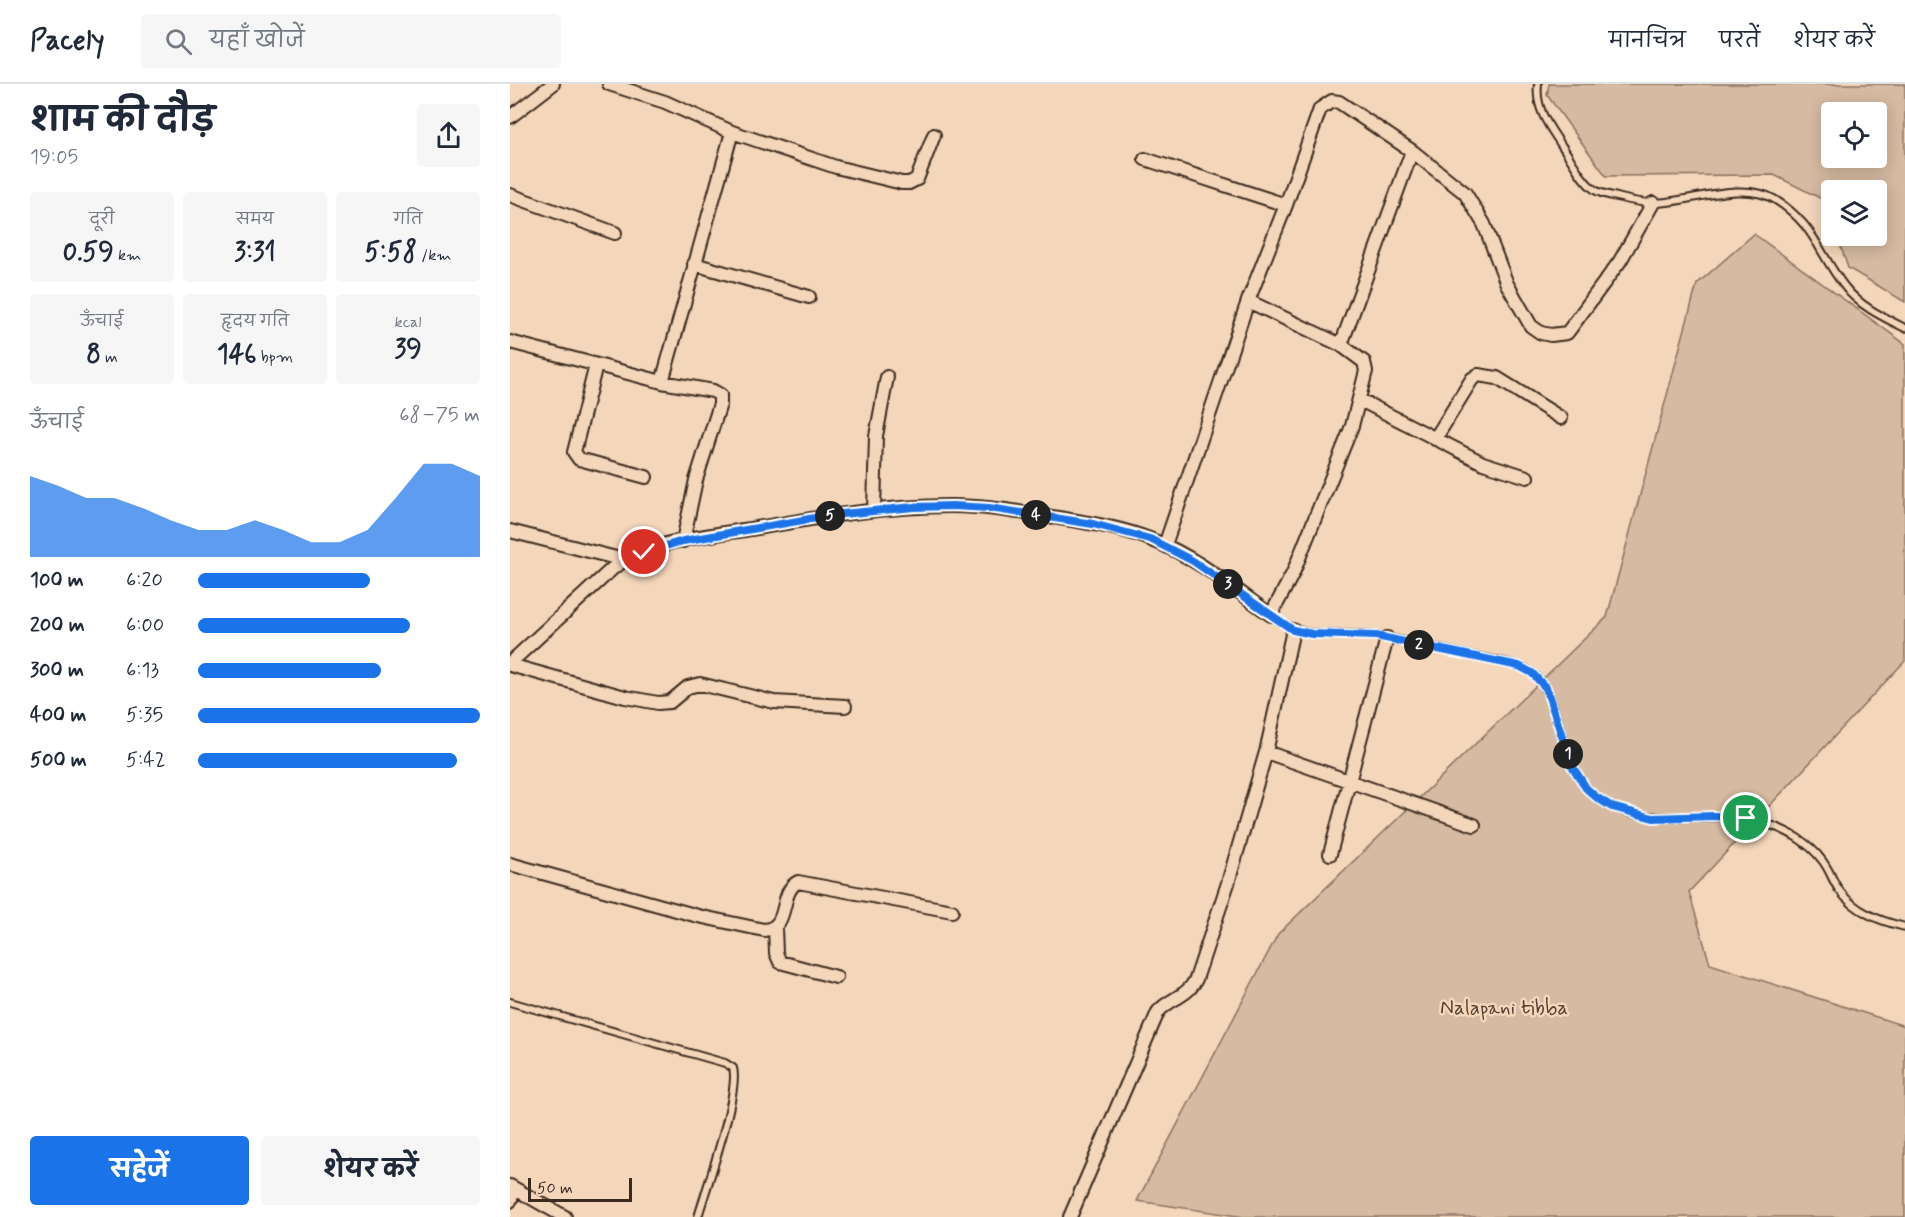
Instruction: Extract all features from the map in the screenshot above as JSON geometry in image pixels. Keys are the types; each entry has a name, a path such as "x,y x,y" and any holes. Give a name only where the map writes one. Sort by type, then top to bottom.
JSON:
{"street":[{"path":"510,117 553,84"},
{"path":"609,84 665,102 732,132 836,167 909,183 919,175 934,135"},
{"path":"1165,545 1248,301 1286,205 1320,109 1329,101 1339,102 1412,151 1465,193 1484,224 1519,308 1531,326 1541,333 1551,335 1567,333 1620,261 1653,203"},
{"path":"662,382 732,132"},
{"path":"1341,345 1412,151"},
{"path":"1145,159 1286,205"},
{"path":"510,195 615,233"},
{"path":"694,264 809,297"},
{"path":"510,664 624,560 683,541 874,510 953,506 989,508 1093,524 1129,532 1165,545 1222,579 1271,615 1293,573 1352,426 1366,377 1364,362 1341,345 1248,301"},
{"path":"510,342 662,382 713,391 720,395 720,405 696,480 683,541"},
{"path":"596,365 574,452 579,459 646,477"},
{"path":"1435,439 1472,379 1478,375 1497,378 1561,418"},
{"path":"874,510 876,436 887,377"},
{"path":"1360,400 1483,463 1527,477"},
{"path":"510,531 624,560"},
{"path":"1070,1217 1158,1012 1164,1005 1188,992 1196,979 1228,883 1266,752 1293,630"},
{"path":"1330,854 1387,638"},
{"path":"510,664 625,697 658,703 670,702 688,687 700,684 766,701 845,706"},
{"path":"1266,752 1474,825"},
{"path":"510,864 698,916 764,930 776,927"},
{"path":"836,977 780,962 776,953 776,927 779,924 789,891 798,882 952,911"},
{"path":"512,1192 565,1217"}],"lane":[{"path":"1538,84 1538,101 1544,118 1588,183 1600,193 1653,203 1740,192 1770,196 1802,220 1815,236 1845,288 1862,303 1905,328"},
{"path":"1271,615 1293,630 1312,634 1360,634 1387,638 1527,670 1546,688 1572,766 1586,788 1596,797 1612,807 1653,818 1734,817 1755,820 1780,828 1813,850 1821,858 1840,891 1865,913 1882,921 1905,927"},
{"path":"510,1002 725,1063 733,1068 729,1105 698,1217"}],"green space":[{"path":"1549,84 1905,84 1905,302 1848,268 1840,246 1887,246 1887,180 1821,180 1821,198 1774,175 1606,176 1547,95"},
{"name":"Nalapani tibba","path":"1754,234 1905,344 1905,661 1689,892 1710,964 1905,1026 1905,1217 1244,1217 1137,1201 1278,934 1607,617 1697,284"}],"route":[{"path":"644,552 683,541 832,515 914,507 989,508 1093,524 1129,532 1165,545 1193,561 1293,630 1312,634 1376,636 1519,666 1527,670 1546,688 1566,750 1578,776 1586,788 1612,807 1653,818 1714,816 1746,818"}]}
